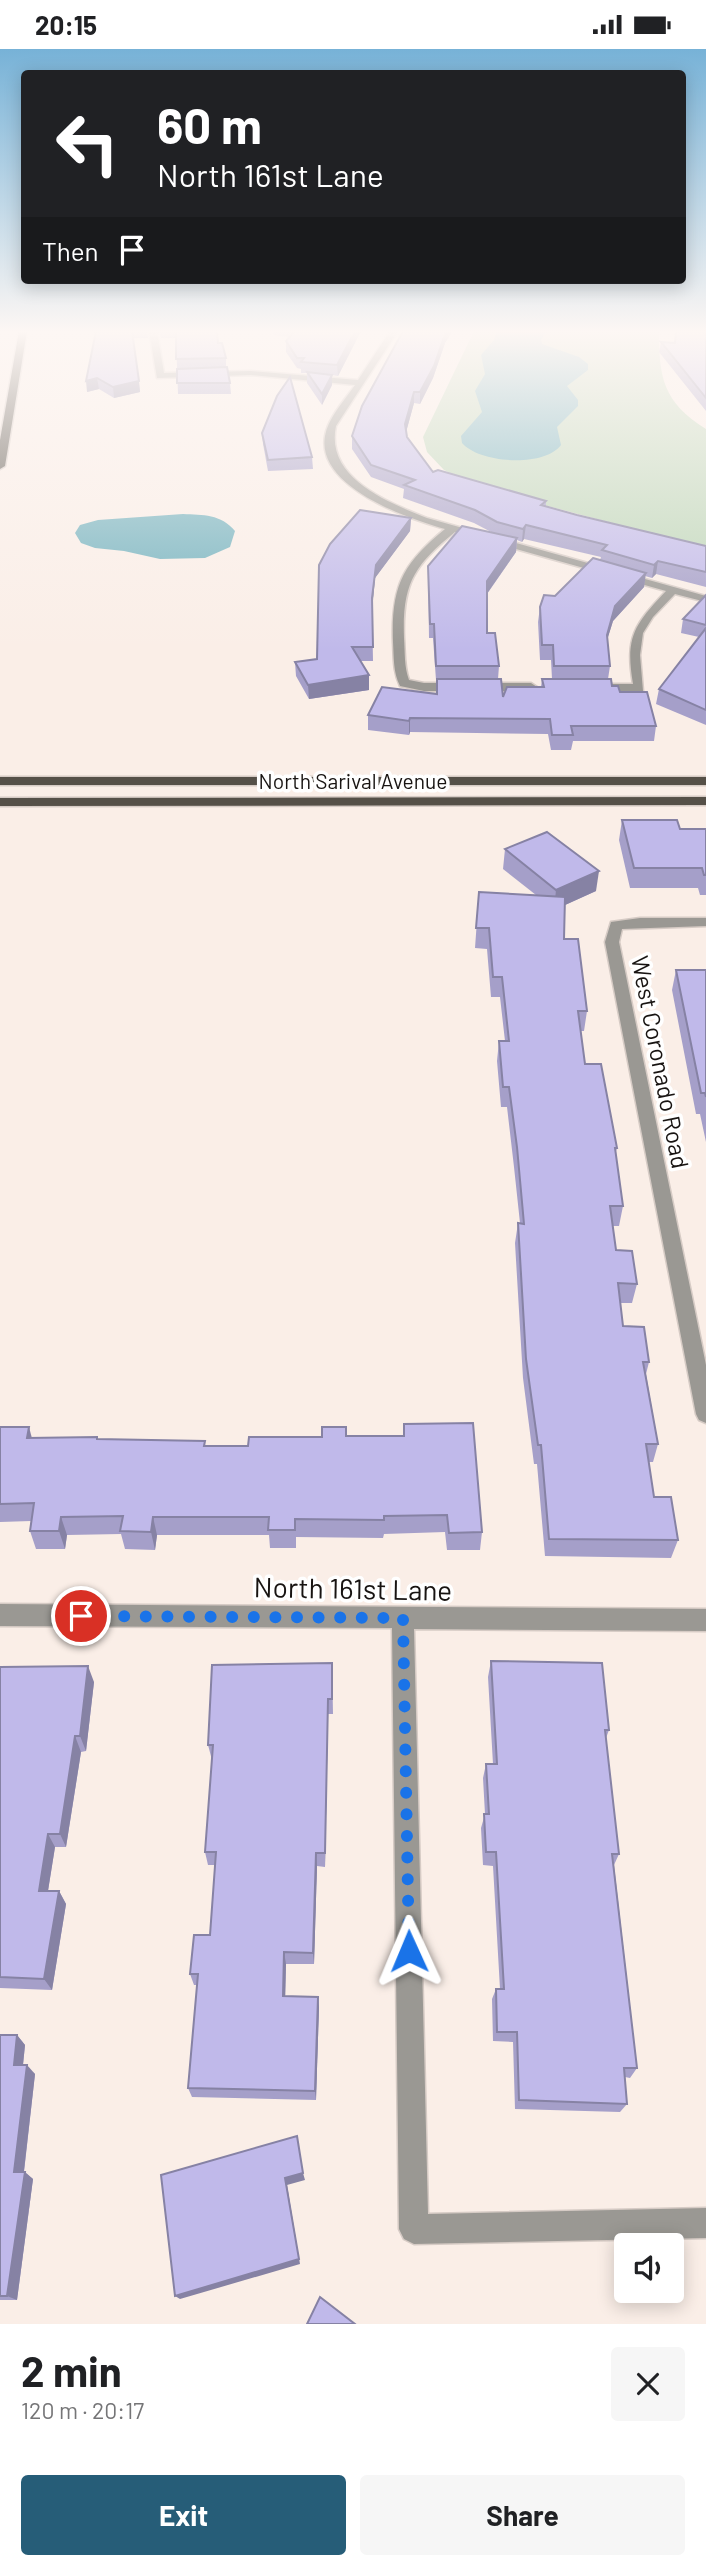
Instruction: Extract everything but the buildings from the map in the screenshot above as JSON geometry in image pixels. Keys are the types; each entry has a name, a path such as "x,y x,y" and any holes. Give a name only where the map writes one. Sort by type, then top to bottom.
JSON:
{"main road":[{"path":"0,466 5,437"},
{"name":"North Sarival Avenue","path":"0,781 706,781"},
{"name":"North Sarival Avenue","path":"0,802 706,801"}],"street":[{"path":"330,437 329,443 335,460 352,482 387,505 452,529 706,600"},
{"path":"452,529 419,555 404,577 399,590 400,671 404,683 424,687 545,687"},
{"path":"585,688 639,688 632,654 634,640 644,620 672,591"},
{"name":"West Coronado Road","path":"706,922 640,922 616,925 612,942 706,1414"},
{"name":"North 161st Lane","path":"0,1615 706,1620"},
{"path":"403,1618 414,2229 706,2223"}],"green space":[{"path":"423,437 706,437 706,548 480,488 444,470 427,452"}],"water":[{"path":"461,437 559,437 561,445 541,457 511,460 482,455 462,443"},
{"path":"183,514 211,517 230,525 235,531 230,547 205,558 160,559 95,548 81,543 75,533 80,525 98,520"}],"route":[{"path":"81,1616 403,1618 409,1951"}]}
